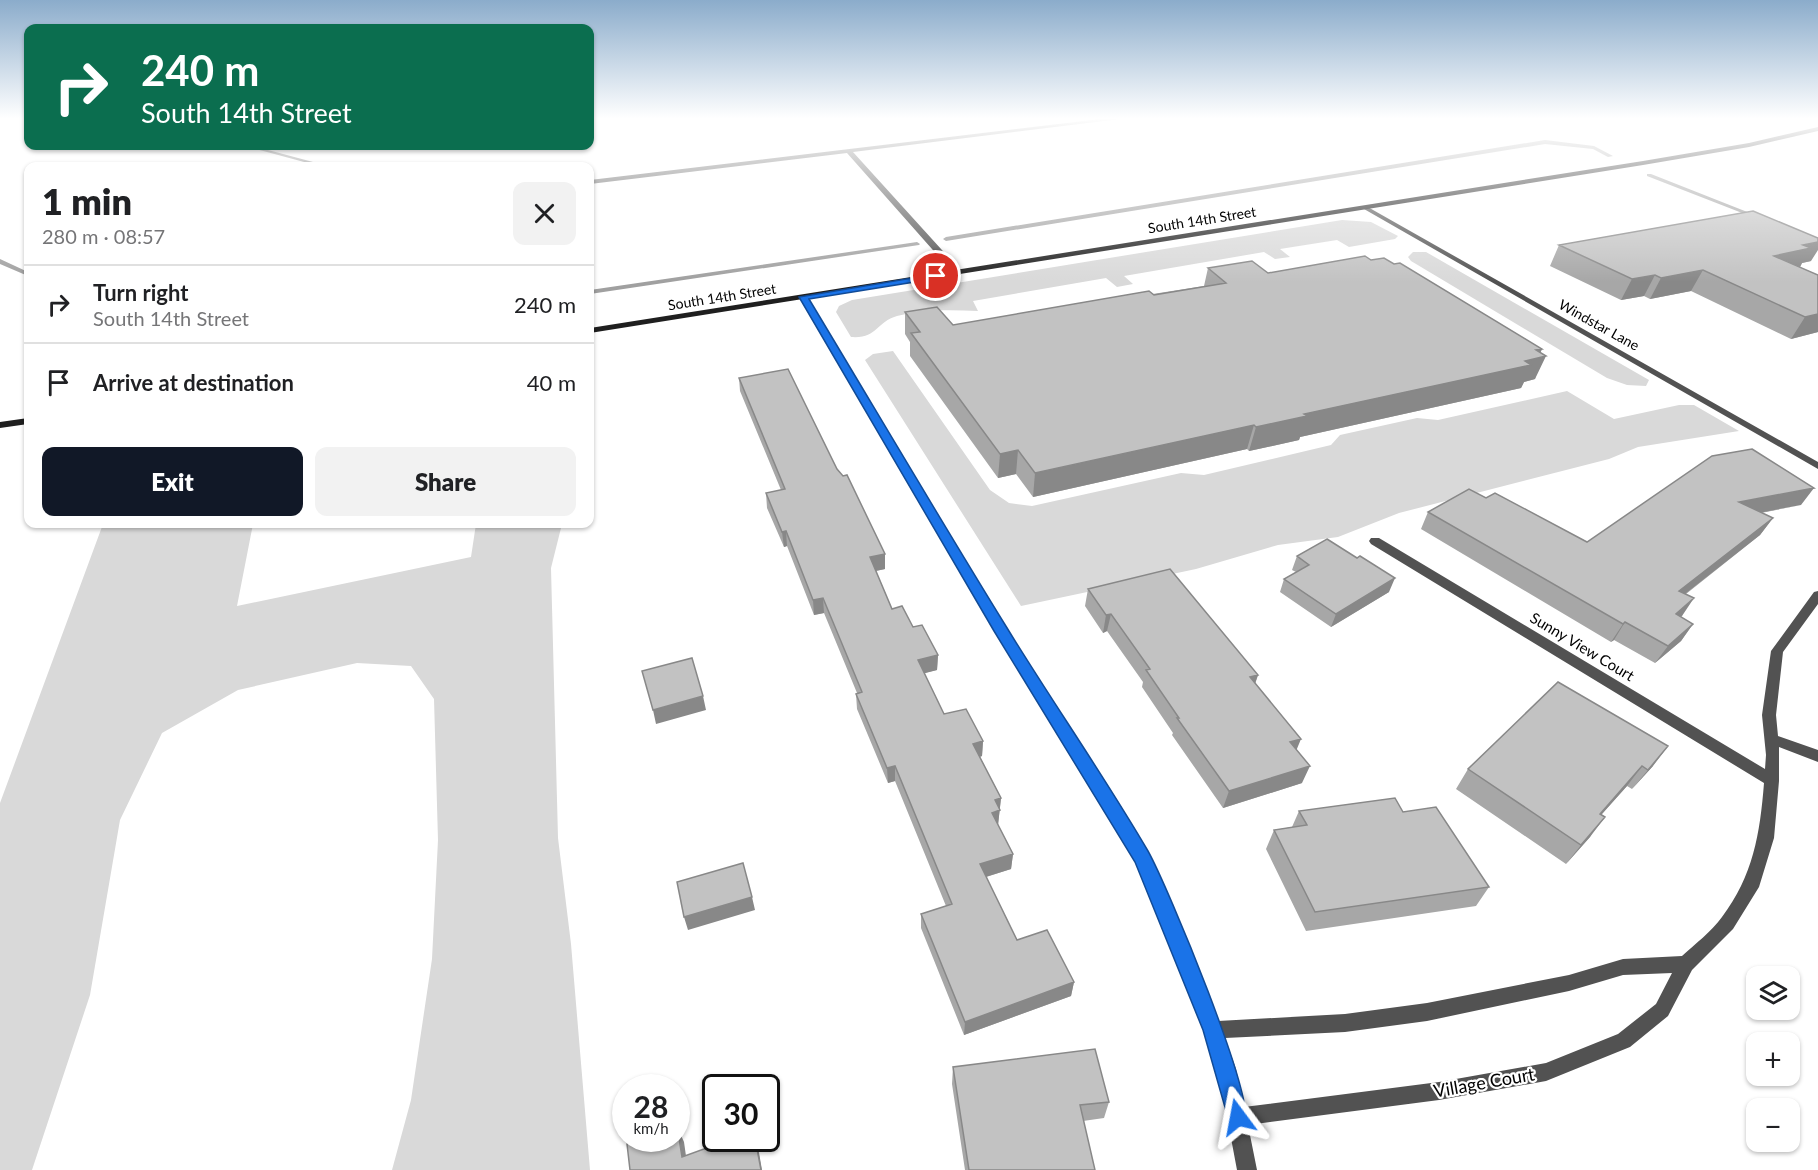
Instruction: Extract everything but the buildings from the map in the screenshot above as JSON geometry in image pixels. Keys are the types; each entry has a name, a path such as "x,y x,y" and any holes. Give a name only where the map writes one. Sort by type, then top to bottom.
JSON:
{"main road":[{"name":"South 14th Street","path":"594,331 1581,173"},
{"path":"0,425 24,422"}],"street":[{"path":"594,182 674,173"},
{"path":"868,173 958,273"},
{"name":"Windstar Lane","path":"1366,208 1818,466"},
{"path":"803,297 999,628 1142,858 1227,1069 1247,1170"},
{"name":"Sunny View Court","path":"1375,541 1772,781"},
{"name":"Village Court","path":"1238,1117 1439,1091 1546,1072 1624,1041 1662,1010 1686,964 1727,924 1753,882 1766,838 1772,781 1772,739 1769,715 1777,651 1818,595"},
{"path":"1772,739 1818,756"},
{"path":"1213,1030 1345,1023 1427,1012 1569,983 1623,967 1686,964"}],"shaded area":[{"path":"1342,220 1371,222 1398,236 1395,239 1349,247 1337,240 1280,249 1290,257 1275,259 1264,252 1124,276 1133,284 1117,287 1106,278 973,301 978,311 928,311 897,316 871,333 860,337 851,337 836,312 839,306 852,300"},
{"path":"1413,252 1426,252 1649,380 1646,386 1627,385 1607,378 1411,261 1408,257"},
{"path":"893,351 990,490 1009,503 1032,506 1181,473 1204,475 1331,445 1340,435 1417,418 1438,420 1567,391 1614,419 1679,405 1694,405 1739,431 1638,447 1609,459 1399,513 1338,537 1278,545 1196,569 1021,606 865,360 873,354"},
{"path":"102,528 252,528 237,606 471,557 475,528 561,528 551,568 558,838 571,944 590,1170 392,1170 411,1100 432,959 438,840 434,699 411,666 357,663 238,690 162,733 120,820 90,995 32,1170 0,1170 0,803"}],"waterway":[{"path":"946,239 1356,173"},
{"path":"1649,175 1757,217"},
{"path":"594,291 917,244"},
{"path":"0,261 24,272"}],"route":[{"path":"936,276 803,297 999,628 1142,858 1213,1030 1227,1069 1238,1117"}]}
